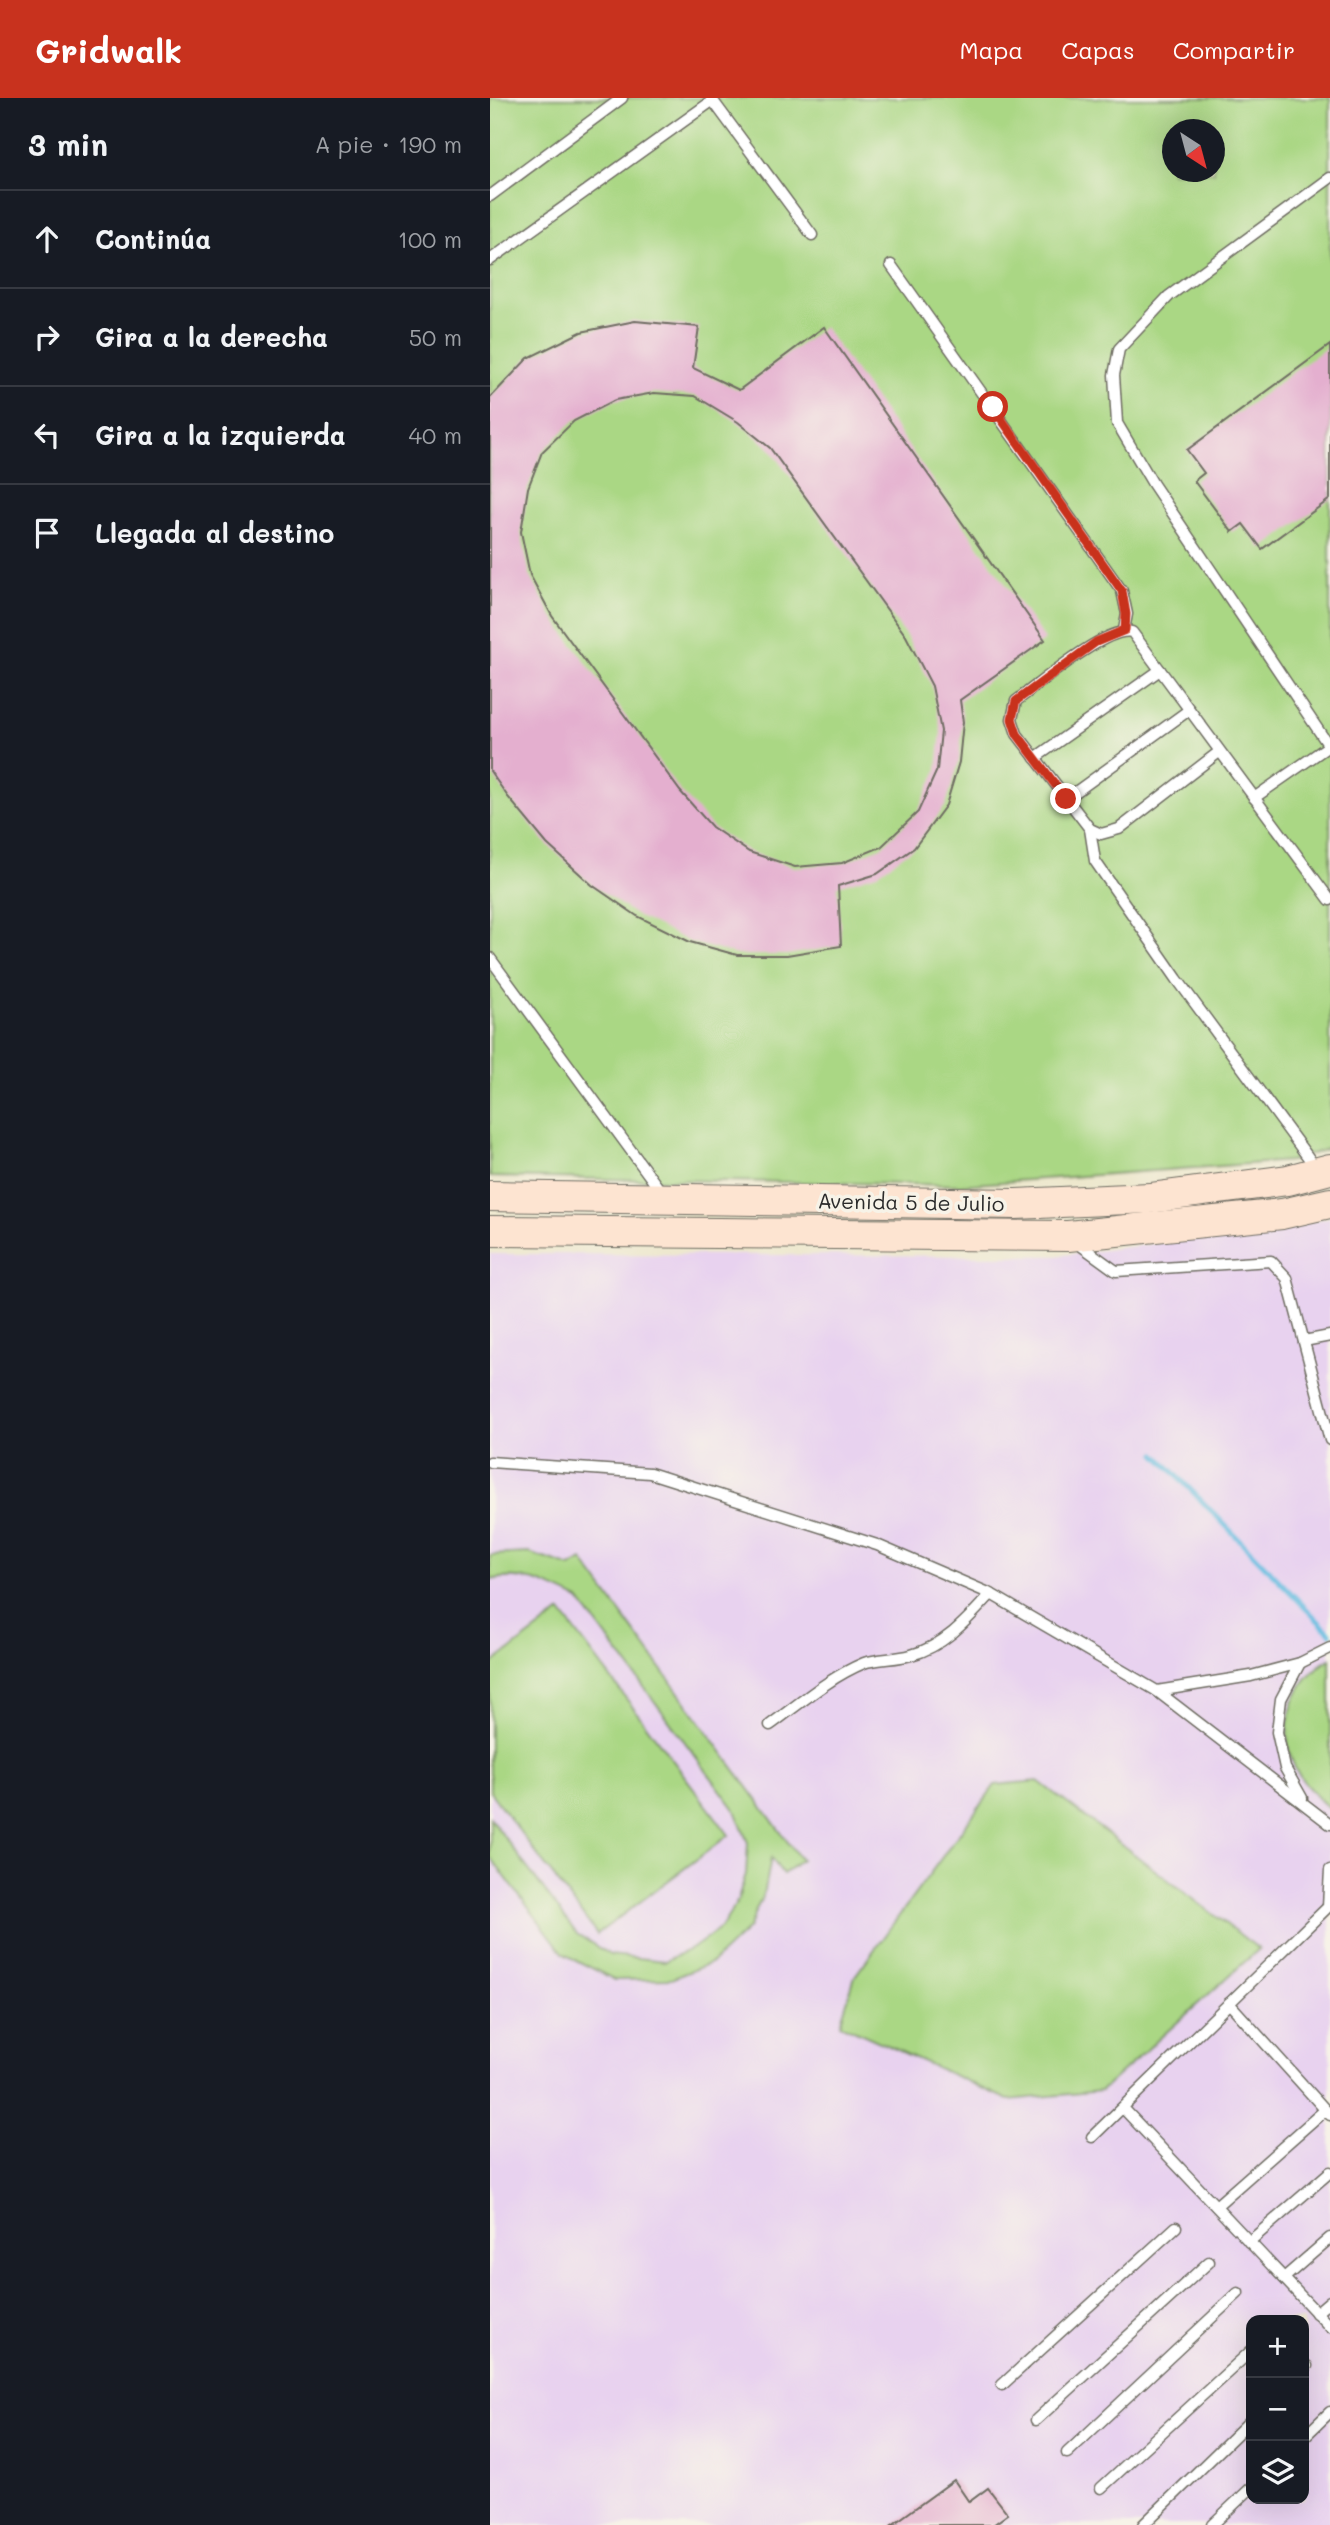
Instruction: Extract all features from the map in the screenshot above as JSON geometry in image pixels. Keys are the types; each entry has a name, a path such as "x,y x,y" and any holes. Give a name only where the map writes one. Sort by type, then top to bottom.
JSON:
{"main road":[{"name":"Avenida 5 de Julio","path":"490,1196 1016,1205 1150,1198 1288,1180 1324,1170"},
{"path":"662,1233 666,1198"},
{"name":"Avenida 5 de Julio","path":"490,1231 1068,1236 1282,1213 1330,1203"}],"lane":[{"path":"490,195 622,98"},
{"path":"490,260 711,99 812,235"},
{"path":"1254,798 1329,745 1153,484 1117,423 1114,375 1119,349 1169,296 1330,178"},
{"path":"891,265 1122,591 1126,614 1125,630"},
{"path":"1219,752 1119,829 1101,834 1090,829 1066,799 1017,734 1012,719 1016,701 1096,642 1125,630 1132,632 1330,900"},
{"path":"1035,758 1160,670"},
{"path":"1066,799 1189,710"},
{"path":"1090,829 1096,861 1177,979 1324,1170"},
{"path":"490,958 666,1198"},
{"path":"1068,1236 1116,1271 1271,1261 1287,1278 1330,1440"},
{"path":"1304,1341 1330,1336"},
{"path":"490,1462 650,1474 877,1545 991,1594 1157,1691 1330,1824"},
{"path":"770,1725 837,1677 866,1661 887,1661 914,1655 937,1644 960,1626 991,1594"},
{"path":"1157,1691 1251,1676 1300,1663 1330,1648"},
{"path":"1300,1663 1281,1699 1277,1732 1285,1768 1306,1804"},
{"path":"1092,2137 1329,1905 1330,1870"},
{"path":"1216,2206 1327,2113 1228,2003"},
{"path":"1123,2108 1330,2328"},
{"path":"1249,2242 1330,2172"},
{"path":"1002,2385 1177,2227"},
{"path":"1283,2278 1330,2238"},
{"path":"1036,2420 1209,2262"},
{"path":"1068,2453 1238,2293"},
{"path":"1316,2313 1330,2301"},
{"path":"1101,2488 1246,2356"},
{"path":"1309,2432 1330,2412"},
{"path":"1143,2525 1246,2425"},
{"path":"1212,2525 1246,2493"}],"shaded area":[{"path":"1330,1217 1330,2525 490,2525 490,1254 1056,1256 1289,1227"}],"green space":[{"path":"490,98 1330,98 1330,1148 1290,1161 960,1185 490,1177"},
{"path":"529,1553 571,1567 582,1560 801,1860 783,1874 771,1858 765,1890 748,1929 713,1962 671,1979 615,1980 564,1954 490,1857 490,1818 577,1934 610,1955 665,1961 693,1948 721,1928 737,1902 746,1874 748,1843 734,1808 579,1600 536,1581 514,1578 490,1580 490,1555"},
{"path":"561,1612 729,1835 597,1934 490,1792 490,1665"},
{"path":"1330,1659 1330,1809 1311,1790 1295,1768 1290,1753 1288,1722 1292,1706 1306,1679"},
{"path":"1038,1781 1259,1949 1101,2091 1008,2100 840,2024 855,1976 995,1785"}],"building":[{"path":"635,321 699,327 693,368 739,390 824,327 1045,640 960,700 963,722 959,762 946,805 914,848 877,874 838,886 841,946 787,955 737,955 690,942 637,916 592,885 547,844 490,771 490,398 528,358 581,332","holes":["654,393 695,396 738,422 770,448 906,636 932,686 941,731 937,770 918,812 881,847 842,863 795,867 749,852 712,827 680,791 552,616 530,575 521,532 528,488 542,452 574,421 615,400"]},
{"path":"1330,345 1330,499 1262,549 1243,524 1232,532 1194,481 1204,473 1187,450"},
{"path":"954,2480 969,2502 988,2488 1008,2514 993,2525 892,2525"}],"waterway":[{"path":"1156,1454 1330,1633"}],"route":[{"path":"993,407 1122,591 1126,614 1125,630 1096,642 1016,701 1012,719 1017,734 1066,799"}]}
